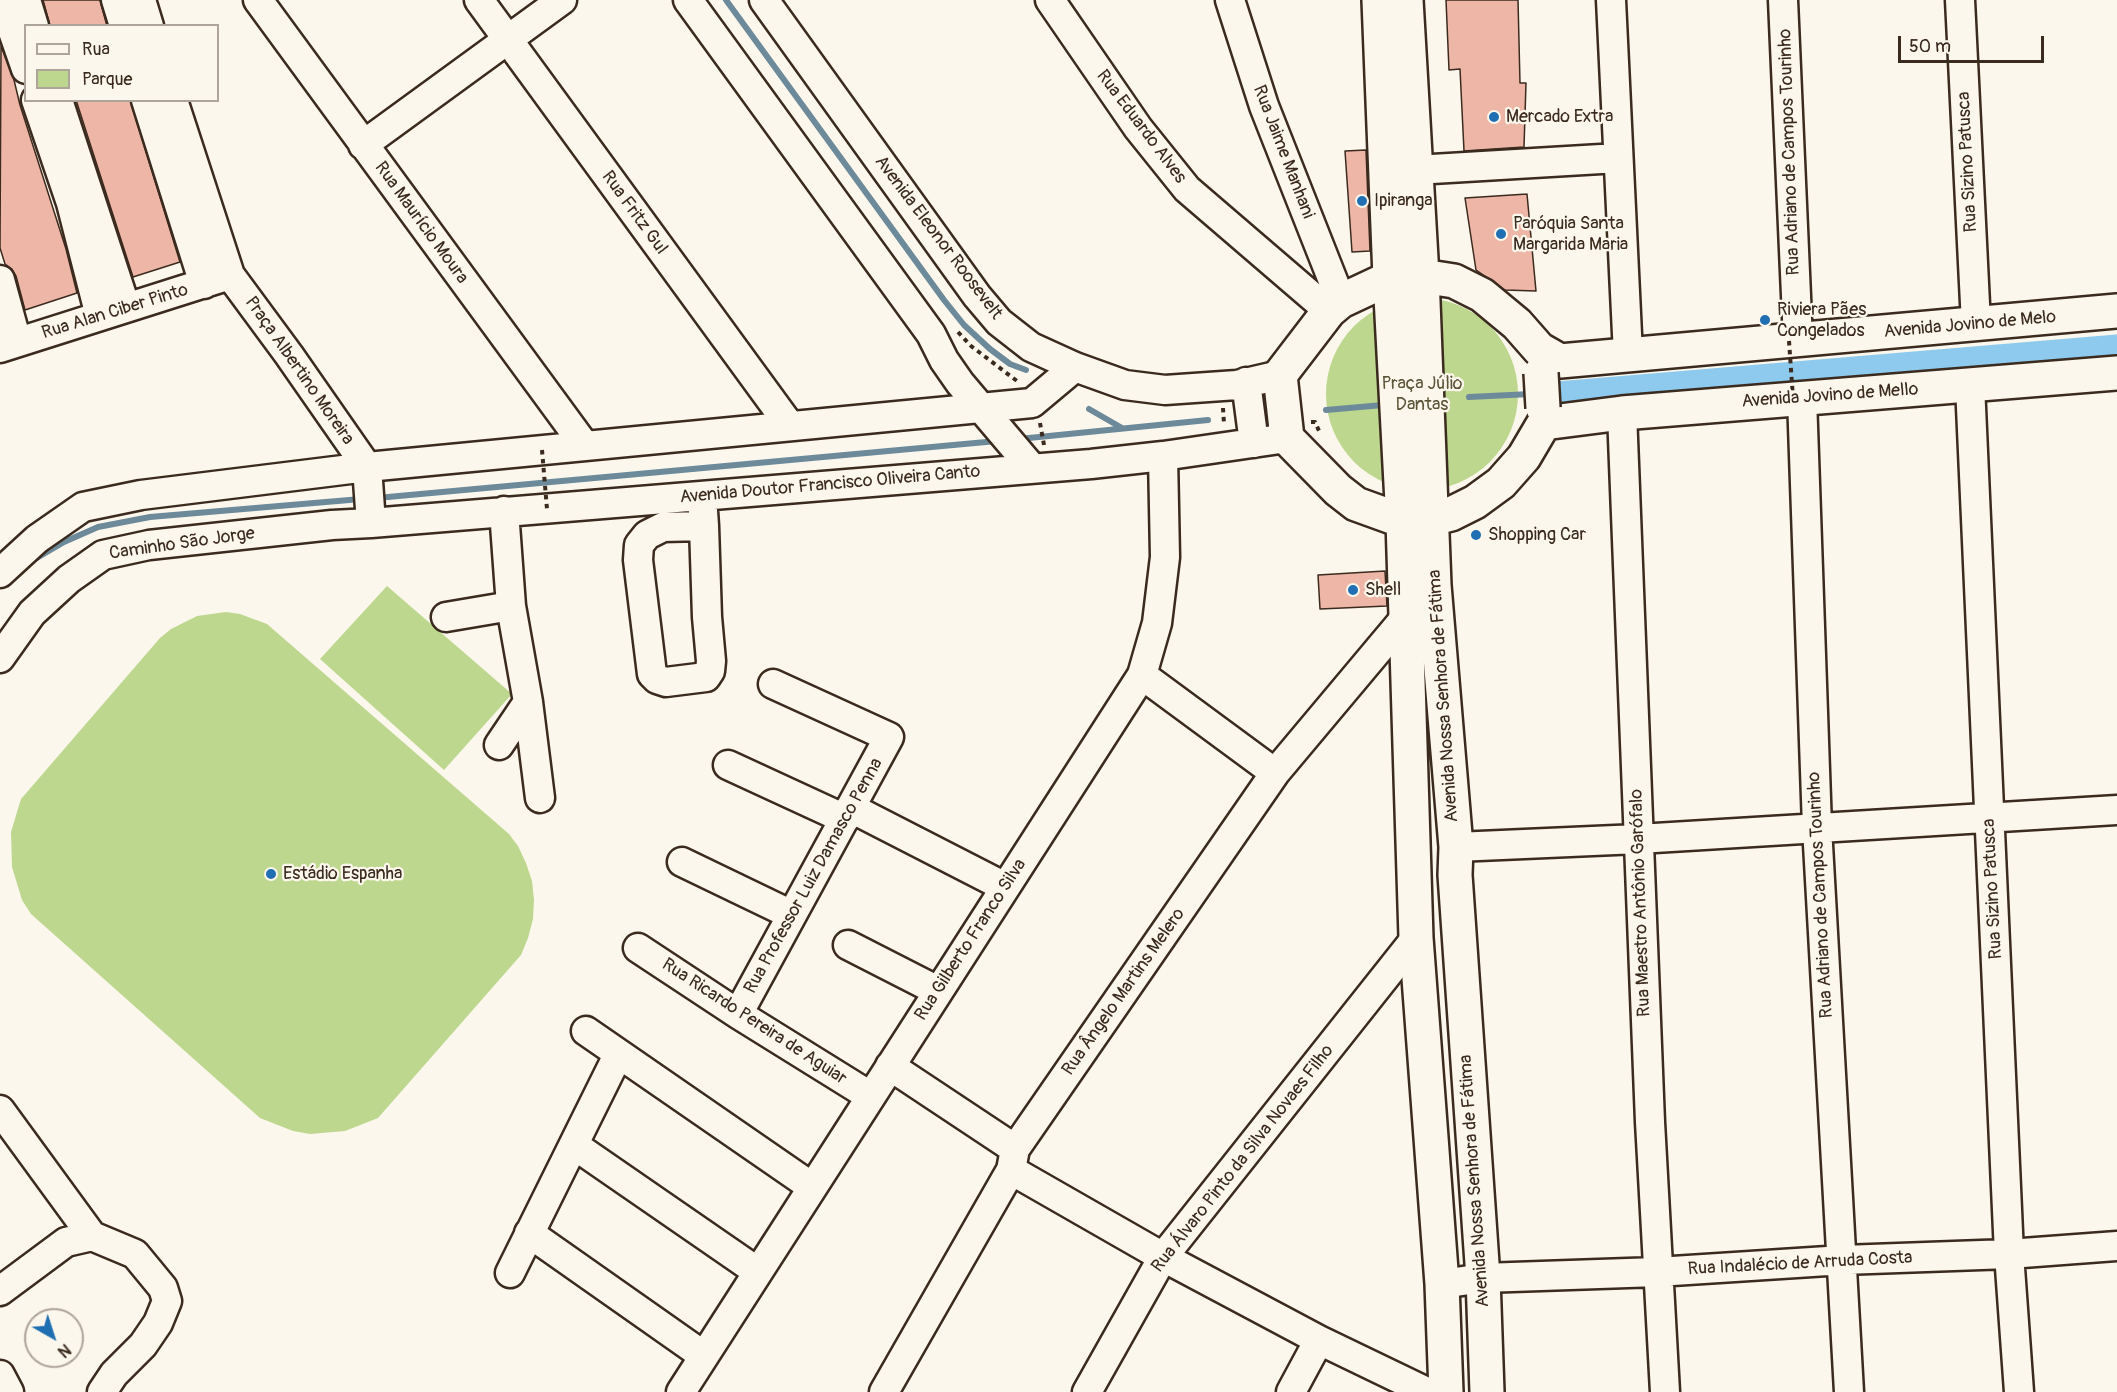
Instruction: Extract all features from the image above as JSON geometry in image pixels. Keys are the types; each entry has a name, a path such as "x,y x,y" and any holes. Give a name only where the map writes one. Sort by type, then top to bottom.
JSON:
{"main road":[{"name":"Avenida Nossa Senhora de Fátima","path":"1379,0 1390,278 1417,520 1434,585 1456,847 1455,875 1483,1278 1487,1392"},
{"name":"Avenida Nossa Senhora de Fátima","path":"1406,0 1422,276 1417,520 1405,618 1416,938 1442,1284 1446,1392"},
{"path":"1422,276 1454,281 1482,295 1517,324 1540,361 1543,416 1524,457 1500,483 1475,502 1451,514 1417,520 1356,504 1338,490 1287,438 1280,375 1309,335 1335,306 1390,278 1422,276"},
{"name":"Avenida Jovino de Melo","path":"1540,361 1793,341 2117,311"},
{"name":"Avenida Jovino de Mello","path":"1543,416 1622,413 2117,373"}],"street":[{"path":"2,0 24,63"},
{"path":"26,0 33,24"},
{"path":"116,0 123,24"},
{"path":"141,0 148,24"},
{"name":"Rua Maurício Moura","path":"258,0 585,446"},
{"name":"Rua Fritz Gul","path":"479,0 790,426"},
{"path":"363,145 562,0"},
{"path":"688,0 931,334 944,360 980,408 1028,464"},
{"name":"Avenida Eleonor Roosevelt","path":"764,0 984,305 999,322 1031,347 1075,367 1125,385 1165,390 1246,382 1280,375"},
{"name":"Rua Eduardo Alves","path":"1050,0 1138,128 1187,189 1335,306"},
{"name":"Rua Jaime Manhani","path":"1230,0 1264,106 1335,306"},
{"path":"1611,0 1628,355"},
{"name":"Rua Adriano de Campos Tourinho","path":"1783,0 1793,341"},
{"name":"Rua Sizino Patusca","path":"1960,0 1976,324"},
{"path":"37,102 71,203 113,312"},
{"path":"59,102 113,312"},
{"path":"148,102 217,279"},
{"path":"173,102 217,279"},
{"path":"1415,170 1618,158"},
{"name":"Rua Alan Ciber Pinto","path":"8,345 217,279"},
{"name":"Praça Albertino Moreira","path":"217,279 289,355 368,477"},
{"path":"0,280 8,345"},
{"path":"0,573 37,539 83,507 141,495 368,477 542,450 1032,403 1075,367"},
{"path":"1246,382 1254,443"},
{"name":"Rua Sizino Patusca","path":"1970,385 2009,1254 2019,1392"},
{"name":"Rua Adriano de Campos Tourinho","path":"1797,398 1816,827 1849,1392"},
{"name":"Rua Maestro Antônio Garófalo","path":"1622,413 1657,1272 1665,1392"},
{"name":"Avenida Doutor Francisco Oliveira Canto","path":"371,520 702,495 1028,464 1163,456 1287,438"},
{"name":"Rua Gilberto Franco Silva","path":"681,1392 1142,675 1157,623 1165,557 1163,456"},
{"path":"368,477 371,520"},
{"path":"702,495 704,525 707,618 711,661 710,671 706,677 666,682 657,679 652,674 638,560 639,545 647,536 663,527 704,525"},
{"path":"504,511 511,606 528,702 540,798"},
{"name":"Caminho São Jorge","path":"0,658 32,613 69,579 103,555 149,545 371,520"},
{"path":"446,617 511,606"},
{"name":"Rua Ângelo Martins Melero","path":"884,1392 1013,1160 1275,773 1405,618"},
{"path":"1142,675 1275,773"},
{"name":"Rua Professor Luiz Damasco Penna","path":"738,1014 889,737 773,684"},
{"path":"500,745 528,702"},
{"path":"728,765 848,813 1005,887"},
{"path":"1456,847 1638,839 2117,810"},
{"path":"682,862 792,915"},
{"name":"Rua Álvaro Pinto da Silva Novaes Filho","path":"1087,1392 1163,1257 1416,938"},
{"path":"848,945 938,991"},
{"name":"Rua Ricardo Pereira de Aguiar","path":"638,948 738,1014 870,1096"},
{"path":"586,1031 812,1187"},
{"path":"510,1273 618,1055"},
{"path":"890,1066 1013,1160 1163,1257 1319,1340 1427,1392"},
{"path":"0,1110 92,1236 135,1254 163,1288 167,1301 158,1323 143,1345 114,1374 102,1392"},
{"path":"574,1145 758,1272"},
{"path":"530,1233 704,1356"},
{"path":"0,1292 66,1242 92,1236"},
{"name":"Rua Indalécio de Arruda Costa","path":"1442,1284 1483,1278 1657,1272 1843,1260 2009,1254 2117,1246"},
{"path":"1291,1392 1319,1340"},
{"path":"0,1375 9,1392"}],"path":[{"path":"1793,341 1797,398"},
{"path":"542,450 547,508"}],"green space":[{"name":"Praça Júlio Dantas","path":"1422,298 1441,300 1459,306 1490,326 1510,357 1516,375 1518,394 1516,413 1510,431 1490,462 1459,482 1441,488 1422,490 1403,488 1385,482 1354,462 1334,431 1328,413 1326,394 1328,375 1334,357 1354,326 1385,306 1403,300"},
{"path":"387,586 512,694 444,770 320,659"},
{"name":"Estádio Espanha","path":"226,612 240,614 267,624 509,834 518,846 532,881 533,919 521,955 378,1118 345,1131 310,1134 293,1131 260,1118 31,914 22,900 12,867 11,832 21,799 160,638 171,629 197,616"}],"building":[{"path":"43,0 100,0 106,24 49,24"},
{"path":"1446,0 1518,0 1520,83 1526,83 1524,147 1464,151 1460,69 1449,70"},
{"path":"1,46 14,80 66,249 77,293 25,310 16,276 5,264 0,248"},
{"path":"77,102 131,102 180,262 133,277"},
{"name":"Ipiranga","path":"1366,150 1370,251 1352,252 1345,151"},
{"name":"Paróquia Santa Margarida Maria","path":"1527,194 1536,291 1505,290 1476,270 1465,198"},
{"name":"Shell","path":"1385,571 1387,606 1320,609 1318,575"}],"waterway":[{"path":"726,0 964,325 1010,364 1026,370"},
{"path":"1545,393 2117,345"},
{"path":"1469,397 1531,394"},
{"path":"1326,410 1383,405"},
{"path":"1089,409 1122,428"},
{"path":"1019,439 1208,420"},
{"path":"377,498 997,441"},
{"path":"35,559 64,542 98,527 150,517 361,499"}],"place":[{"name":"Mercado Extra","path":"1494,117"},
{"name":"Ipiranga","path":"1362,201"},
{"name":"Paróquia Santa Margarida Maria","path":"1501,234"},
{"name":"Riviera Pães Congelados","path":"1765,320"},
{"name":"Shopping Car","path":"1476,535"},
{"name":"Shell","path":"1353,590"},
{"name":"Estádio Espanha","path":"271,874"}]}
